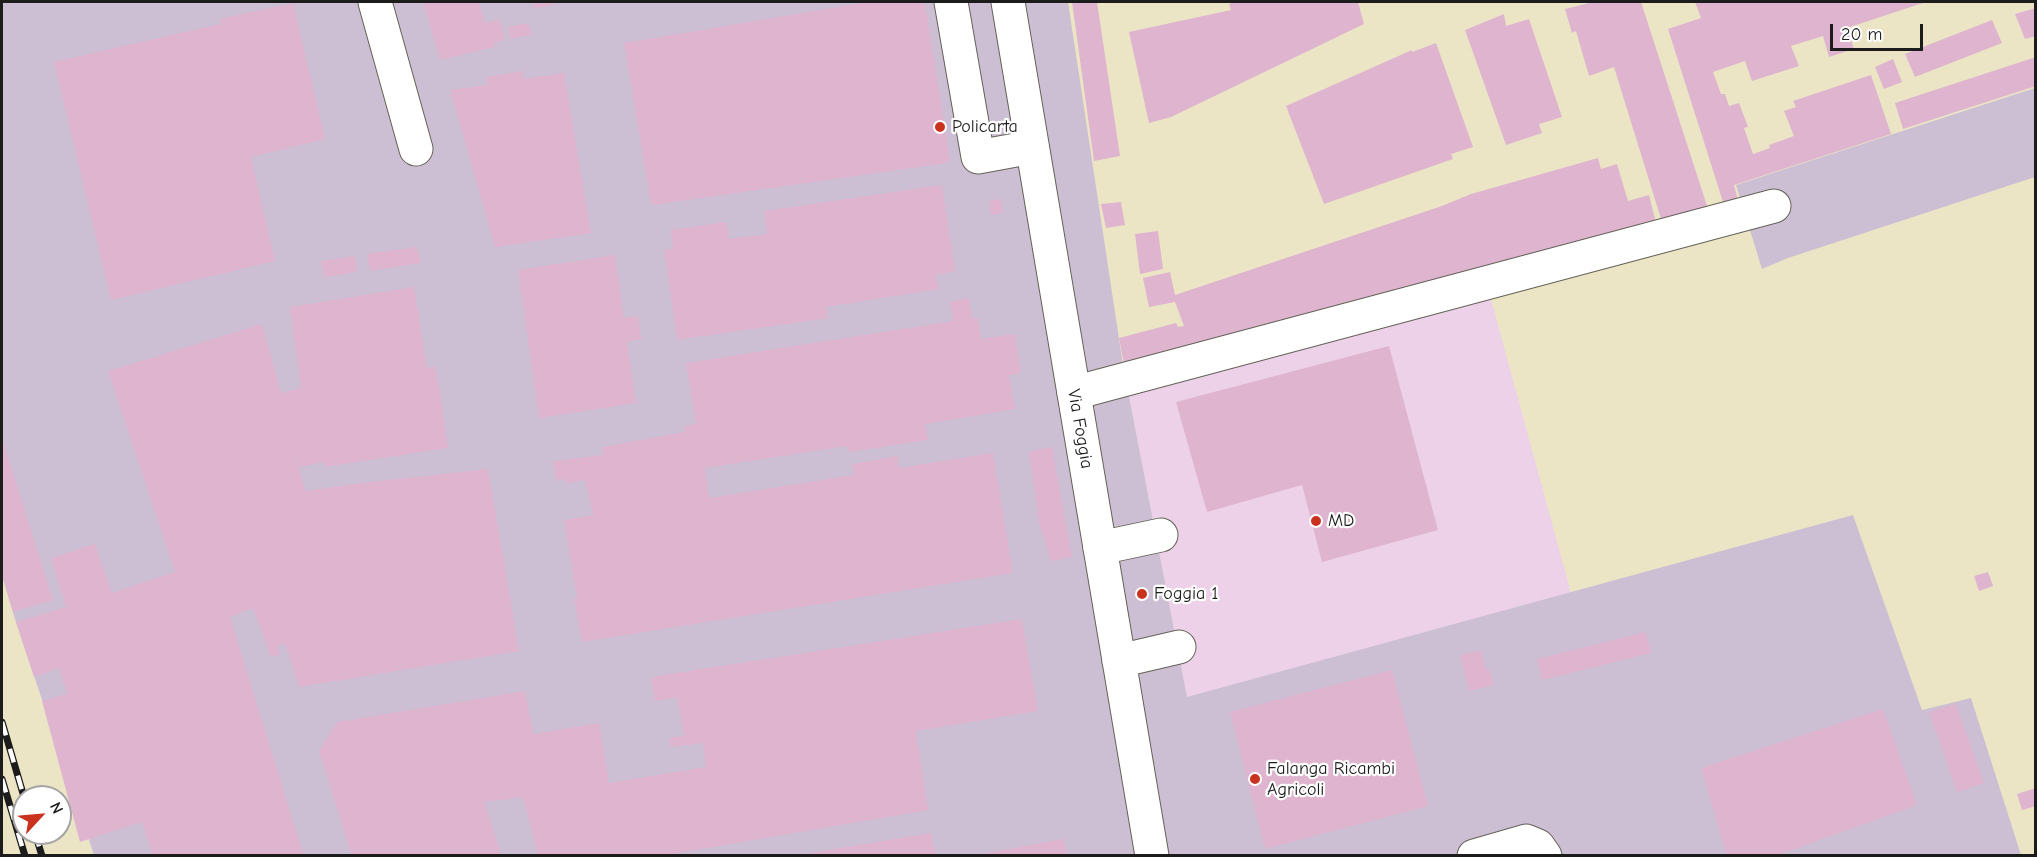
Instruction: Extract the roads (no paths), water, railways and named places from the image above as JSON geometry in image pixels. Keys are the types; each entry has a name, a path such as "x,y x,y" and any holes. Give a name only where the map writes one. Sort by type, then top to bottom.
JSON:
{"main road":[{"path":"375,2 416,149"},
{"path":"951,2 978,157 1032,147"},
{"name":"Via Foggia","path":"1008,2 1152,855"},
{"path":"1074,393 1774,206"},
{"path":"1100,548 1161,536"},
{"path":"1119,661 1179,647"},
{"path":"1474,855 1526,841 1538,846 1545,855"}],"railway":[{"path":"2,722 20,785"},
{"path":"2,779 25,856"},
{"path":"39,845 42,856"}],"place":[{"name":"Policarta","path":"940,127"},
{"name":"MD","path":"1316,521"},
{"name":"Foggia 1","path":"1142,594"},
{"name":"Falanga Ricambi Agricoli","path":"1255,779"}]}
